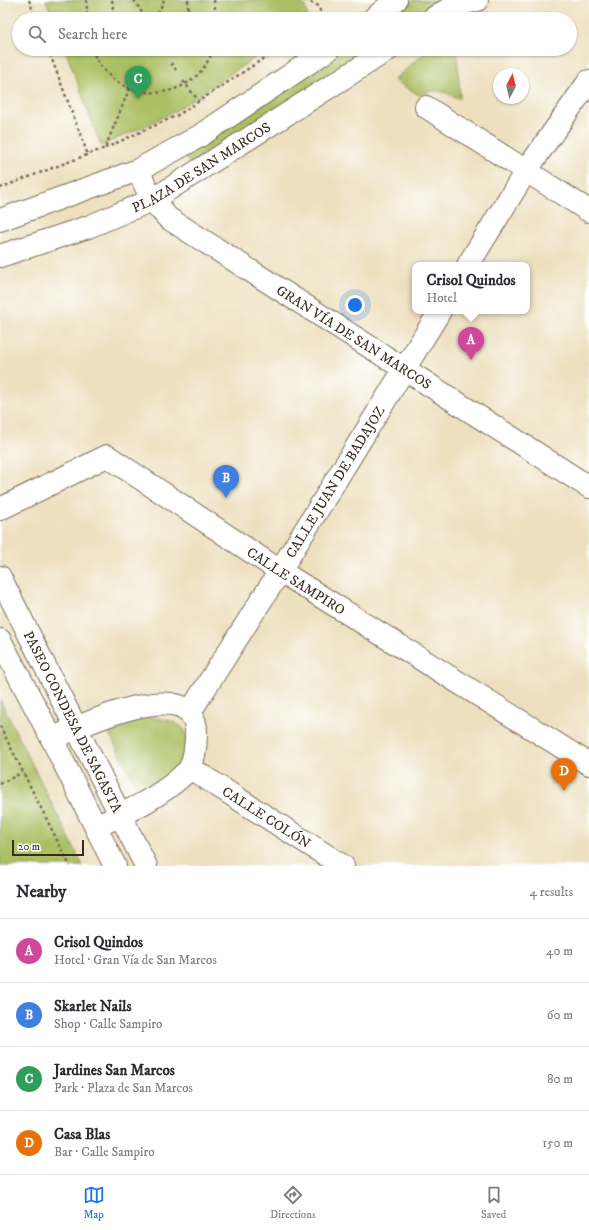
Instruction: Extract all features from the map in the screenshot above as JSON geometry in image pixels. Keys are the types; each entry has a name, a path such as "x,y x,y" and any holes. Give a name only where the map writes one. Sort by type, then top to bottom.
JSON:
{"street":[{"path":"381,12 396,0"},
{"path":"443,12 453,6 477,0"},
{"name":"PLAZA DE SAN MARCOS","path":"0,220 138,170 198,137 319,56"},
{"name":"PLAZA DE SAN MARCOS","path":"0,256 88,227 152,200 377,56"},
{"path":"470,262 526,171 589,81"},
{"path":"426,107 589,211"},
{"name":"GRAN VÍA DE SAN MARCOS","path":"138,170 152,200 168,218 589,487"},
{"name":"CALLE JUAN DE BADAJOZ","path":"190,712 280,571 438,314"},
{"name":"CALLE SAMPIRO","path":"0,509 107,456 280,571 589,764"},
{"name":"PASEO CONDESA DE SAGASTA","path":"0,577 146,866"},
{"name":"PASEO CONDESA DE SAGASTA","path":"0,640 52,739 115,866"},
{"path":"52,739 76,727 128,708 161,703 178,706 190,712 196,725 196,746 190,768 167,789 121,815 96,827"},
{"name":"CALLE COLÓN","path":"190,768 343,866"}],"path":[{"path":"29,0 33,12"},
{"path":"86,0 87,12"},
{"path":"112,0 113,12"},
{"path":"134,0 142,12"},
{"path":"159,12 164,0"},
{"path":"188,0 189,12"},
{"path":"214,0 215,12"},
{"path":"305,0 319,6 320,12"},
{"path":"51,56 88,155"},
{"path":"95,56 102,68 112,78 144,92 173,90 197,75 210,56"},
{"path":"0,188 88,155 178,115 267,56"},
{"path":"171,63 176,70"},
{"path":"136,73 139,65"},
{"path":"184,82 199,101"},
{"path":"105,148 130,87"},
{"path":"0,726 70,866"},
{"path":"0,784 23,772"}],"green space":[{"path":"46,0 296,0 305,6 306,12 50,12"},
{"path":"413,0 437,0 421,12 400,12"},
{"path":"68,56 258,56 175,111 101,146"},
{"path":"337,56 358,56 191,166 185,156"},
{"path":"421,56 457,56 460,99 440,91 419,95 394,80"},
{"path":"0,700 83,866 0,866"},
{"path":"137,717 171,721 184,729 187,736 187,749 181,771 139,792 107,729"}],"place":[{"name":"Jardines San Marcos","path":"138,99"},
{"name":"Crisol Quindos","path":"471,360"},
{"name":"Skarlet Nails","path":"226,498"},
{"name":"Casa Blas","path":"564,791"}]}
